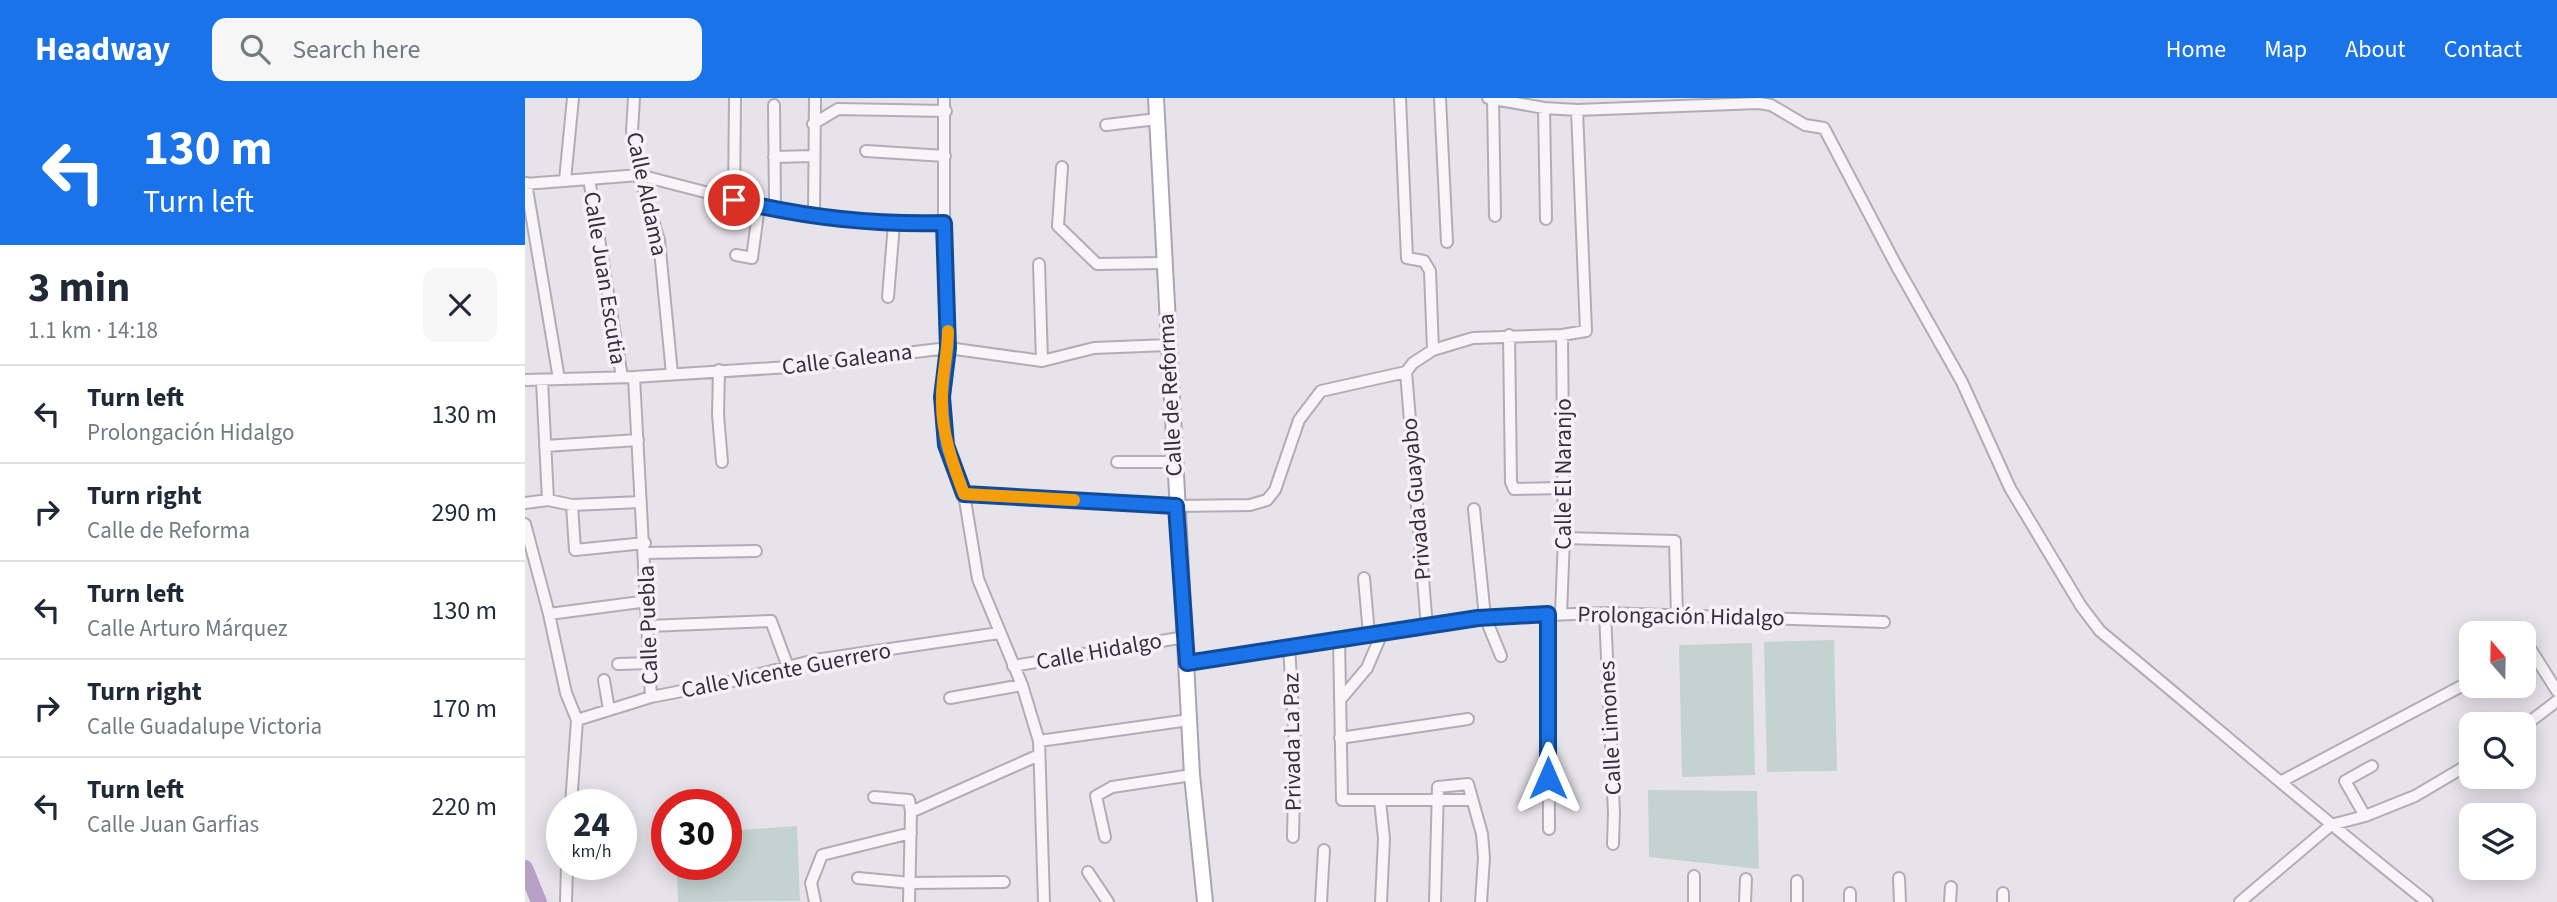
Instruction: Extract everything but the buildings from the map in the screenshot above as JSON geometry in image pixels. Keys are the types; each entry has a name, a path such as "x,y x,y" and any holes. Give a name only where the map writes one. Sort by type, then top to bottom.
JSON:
{"main road":[{"name":"Calle de Reforma","path":"1156,98 1192,775 1205,902"}],"street":[{"path":"565,180 573,98"},
{"name":"Calle Aldama","path":"634,98 632,131 639,175 660,240 672,374"},
{"path":"734,200 735,98"},
{"path":"814,216 815,98"},
{"path":"944,98 948,348 942,397 946,445 964,494 978,579 1022,685 1039,741 1044,902"},
{"path":"1400,98 1407,258 1424,261 1430,271 1433,350"},
{"path":"1440,98 1447,242"},
{"path":"1495,216 1490,99 1544,108 1577,110 1771,104 1805,125 1824,128 1896,265 1962,382 2010,488 2081,607 2100,631 2427,902"},
{"path":"774,105 775,207"},
{"path":"1544,108 1546,219"},
{"path":"813,124 838,109 946,111"},
{"path":"964,494 1176,506 1250,505 1267,500 1275,490 1299,420 1321,391 1406,372 1413,363 1433,350 1473,338 1562,335 1586,331 1577,110"},
{"path":"1106,125 1157,119"},
{"path":"866,151 945,156"},
{"path":"774,157 814,156"},
{"path":"1062,167 1058,226 1097,264 1163,263"},
{"path":"559,379 525,183 639,175 759,206 814,216 894,224 944,223"},
{"name":"Calle Juan Escutia","path":"589,179 622,377"},
{"path":"736,255 752,258 759,206"},
{"path":"888,297 894,224"},
{"path":"1039,264 1042,360"},
{"path":"1509,335 1511,482 1514,489 1564,488"},
{"name":"Calle El Naranjo","path":"1561,614 1564,538 1562,335"},
{"name":"Calle Galeana","path":"525,380 634,377 789,367 948,348 1042,360 1094,348 1168,345"},
{"path":"719,370 718,415 722,462"},
{"name":"Privada Guayabo","path":"1406,372 1427,627"},
{"name":"Calle Puebla","path":"634,377 651,697"},
{"path":"542,381 548,500"},
{"path":"545,446 638,440"},
{"path":"1117,462 1174,462"},
{"path":"525,503 548,500 572,505 641,502"},
{"path":"572,505 575,550 645,548 756,551"},
{"path":"1474,509 1485,617 1501,656"},
{"path":"525,524 549,614 566,693 577,720 572,789"},
{"path":"1564,538 1675,541 1677,617"},
{"path":"1364,578 1369,635"},
{"path":"549,614 648,601"},
{"name":"Prolongación Hidalgo","path":"1187,663 1485,617 1605,613 1884,622"},
{"name":"Calle Limones","path":"1605,613 1613,844"},
{"path":"1548,614 1549,829"},
{"path":"648,626 771,621 788,667"},
{"name":"Calle Vicente Guerrero","path":"577,720 651,697 733,681 815,660 999,633"},
{"path":"1340,700 1367,668 1382,633"},
{"name":"Calle Hidalgo","path":"1013,666 1185,637"},
{"path":"1339,639 1342,800 1472,800"},
{"name":"Privada La Paz","path":"1289,646 1295,745 1293,837"},
{"path":"2536,658 2557,691"},
{"path":"618,663 650,663"},
{"path":"604,680 610,710"},
{"path":"950,698 1022,685"},
{"path":"2282,781 2459,687"},
{"path":"2536,717 2557,701"},
{"path":"1340,738 1468,719"},
{"path":"1039,741 1189,720"},
{"path":"874,797 910,806 1039,755"},
{"path":"2365,816 2345,781 2372,766"},
{"path":"2240,902 2331,825 2365,816 2415,796 2459,770"},
{"path":"1105,838 1096,796 1102,790 1192,775"},
{"path":"1435,902 1438,787 1468,784 1482,834 1481,902"},
{"path":"1380,800 1384,839 1381,902"},
{"path":"909,902 910,806"},
{"path":"815,902 811,883 822,855 911,833"},
{"path":"1321,902 1324,850"},
{"path":"1088,872 1108,902"},
{"path":"1694,876 1694,902"},
{"path":"858,878 911,883 1005,882"},
{"path":"1899,878 1900,902"},
{"path":"1745,902 1746,879"},
{"path":"566,902 567,880"},
{"path":"1797,881 1797,902"},
{"path":"1950,902 1951,887"}],"shaded area":[{"path":"1834,640 1837,771 1767,772 1764,642"},
{"path":"1752,643 1755,775 1682,777 1679,645"},
{"path":"1648,790 1757,791 1759,869 1649,857"},
{"path":"797,826 800,901 678,902 677,880 742,880 742,830"}],"waterway":[{"path":"525,868 539,902"}],"slow traffic":[{"path":"948,331 942,397 946,445 964,494 1074,500"}],"route":[{"path":"734,200 814,216 894,224 944,223 948,348 942,397 946,445 964,494 1176,506 1187,663 1478,618 1548,614 1548,778"}]}
